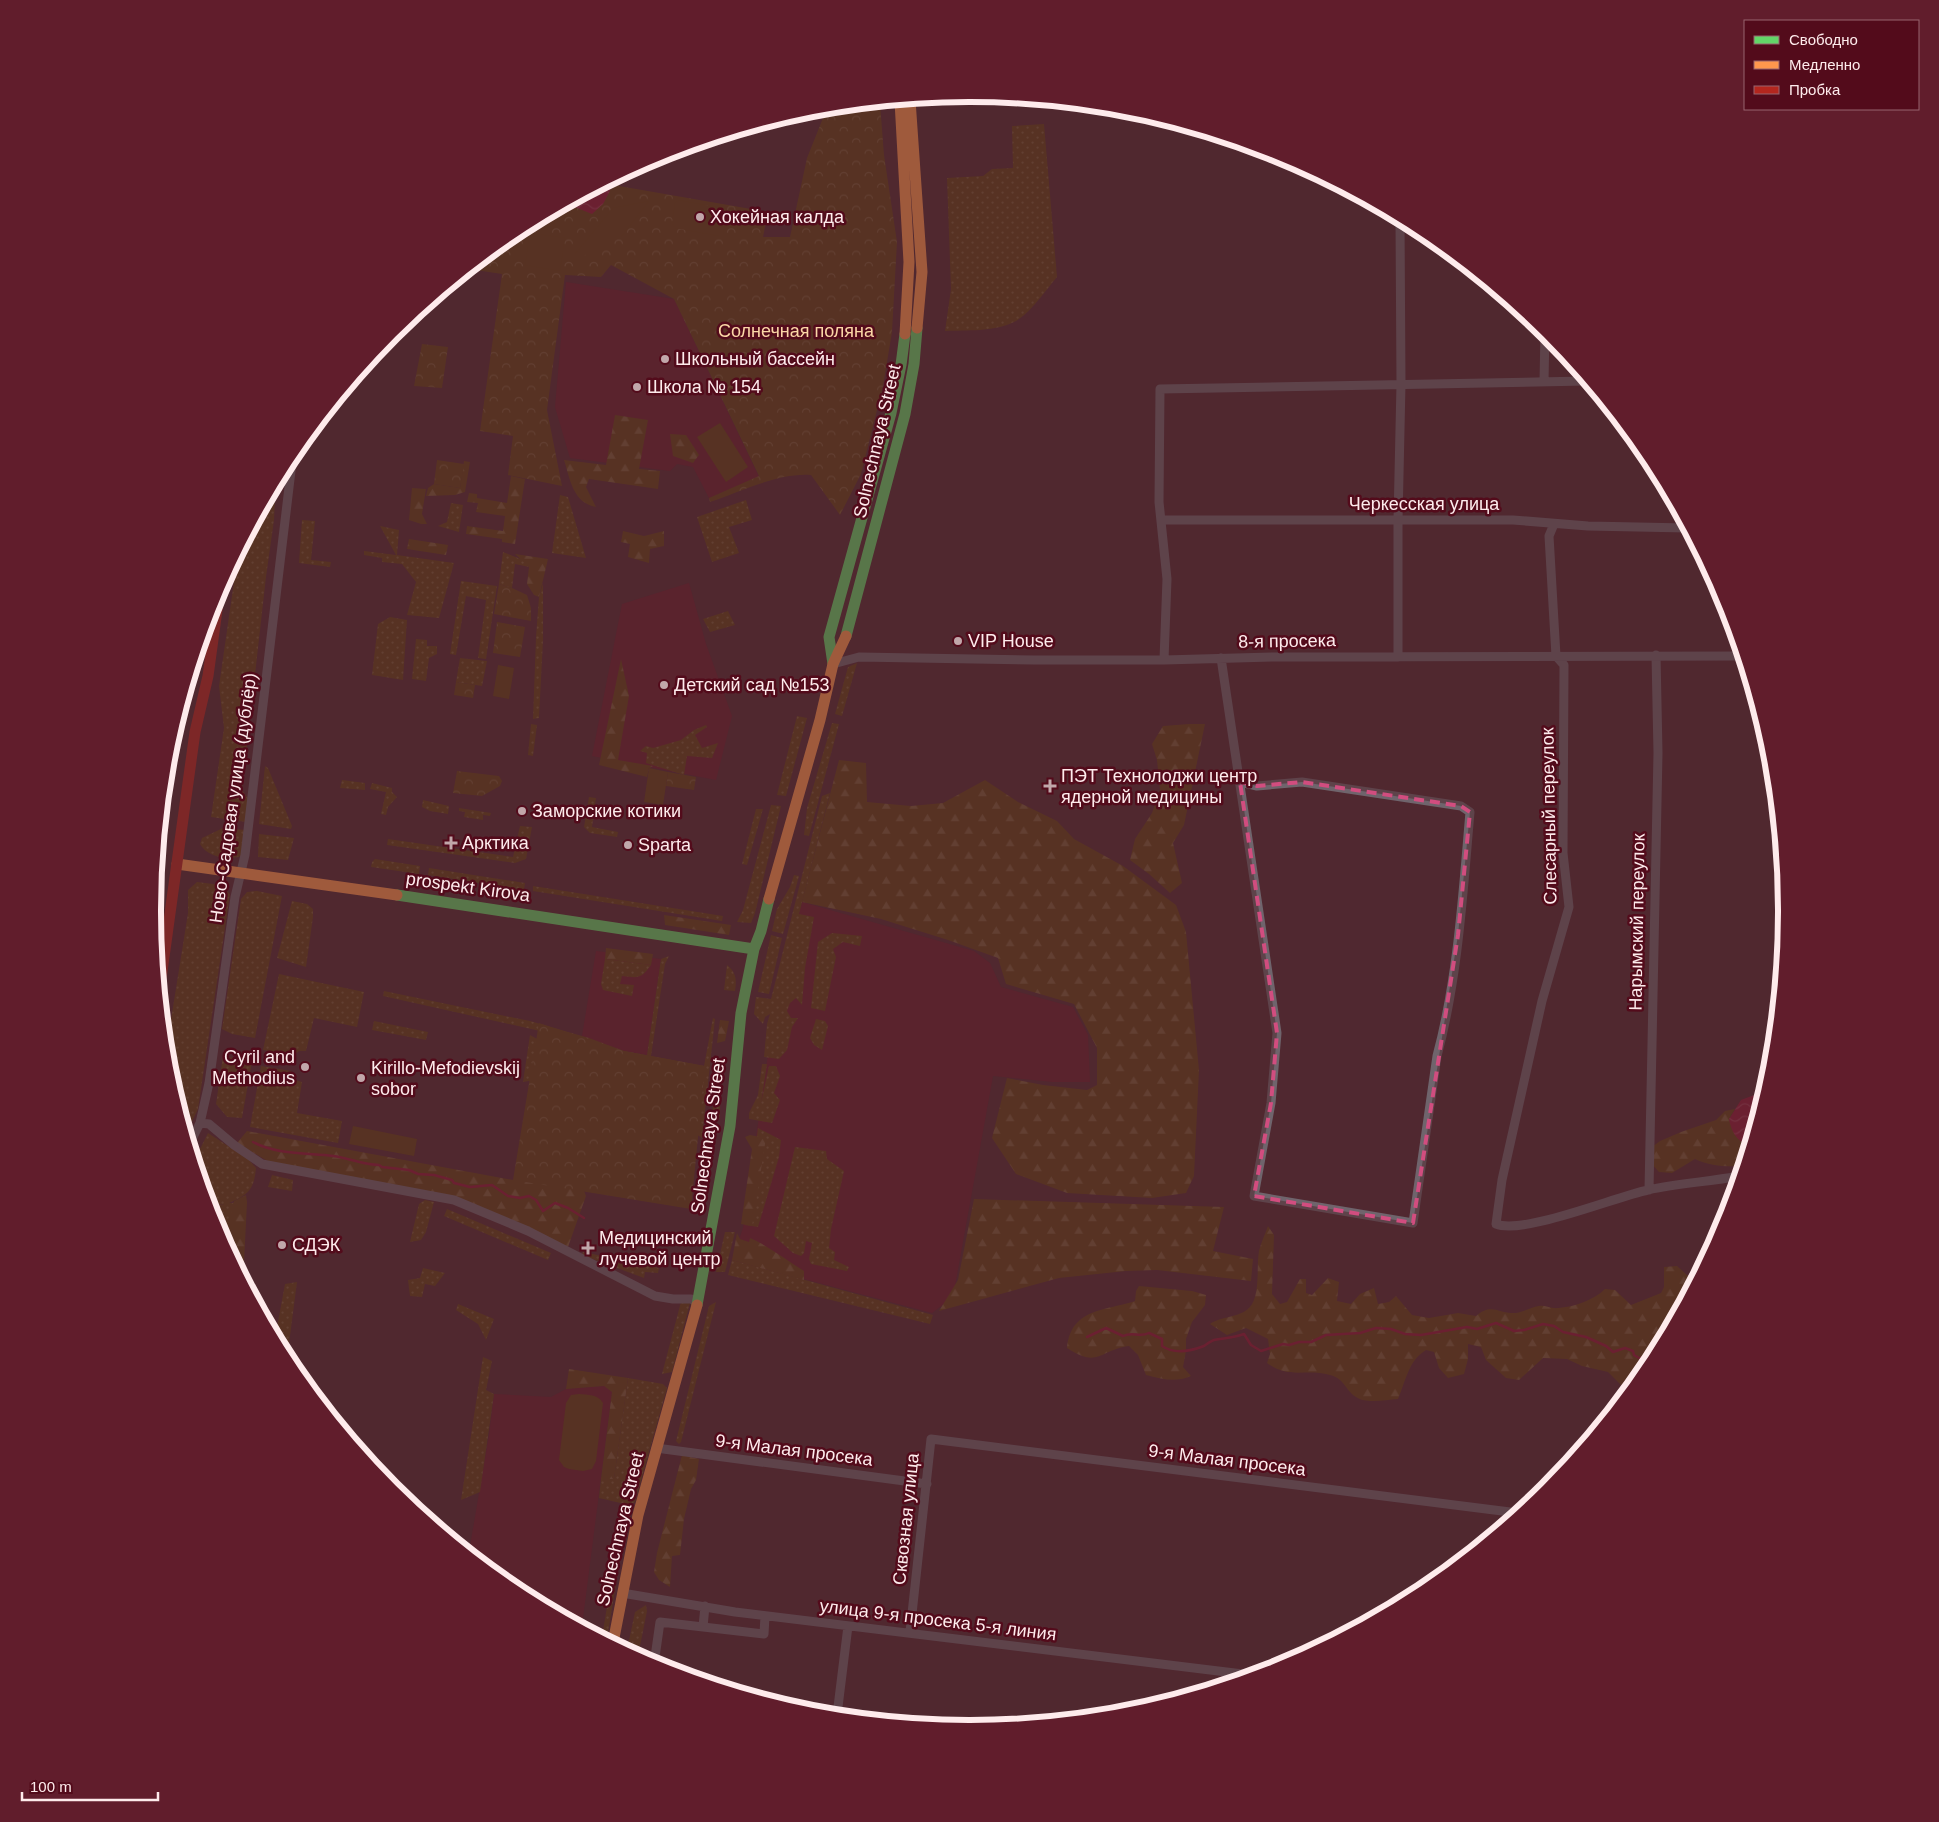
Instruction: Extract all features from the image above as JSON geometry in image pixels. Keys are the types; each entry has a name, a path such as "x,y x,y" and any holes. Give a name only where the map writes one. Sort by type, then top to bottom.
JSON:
{"main road":[{"name":"Solnechnaya Street","path":"614,1637 636,1520 698,1302 730,1126 741,1013 754,949 761,931 775,875 820,720 833,664 845,641 905,414 914,364 922,272 910,105"},
{"name":"Solnechnaya Street","path":"833,664 829,637 891,413 901,365 907,313 909,262 900,106"},
{"path":"163,964 194,739 208,676 215,622"},
{"name":"prospekt Kirova","path":"177,864 504,910 754,949"}],"street":[{"path":"1398,657 1398,520 1402,384 1400,227"},
{"path":"1544,382 1545,343"},
{"path":"1164,660 1167,579 1159,502 1160,389 1579,380"},
{"name":"Ново-Садовая улица (дублёр)","path":"194,1136 200,1123 209,1083 240,873 245,855 291,472"},
{"name":"Черкесская улица","path":"1162,520 1513,520 1554,524 1681,528"},
{"name":"Слесарный переулок","path":"1554,524 1549,536 1556,656 1564,665 1563,853 1570,907 1542,1001 1502,1180 1496,1224 1503,1227 1532,1224 1648,1190"},
{"name":"Нарымский переулок","path":"1648,1190 1658,753 1656,655"},
{"name":"8-я просека","path":"833,664 859,657 1164,660 1221,658 1736,656"},
{"path":"1221,658 1277,1033 1271,1103 1254,1196 1413,1223 1437,1056 1444,1029 1458,935 1470,812 1461,806 1302,782 1257,786 1240,782"},
{"path":"200,1123 209,1124 234,1145 262,1164 454,1200 528,1231 655,1296 691,1299 698,1302"},
{"path":"1648,1190 1733,1177"},
{"name":"9-я Малая просека","path":"931,1439 1510,1512"},
{"name":"Сквозная улица","path":"910,1632 931,1439"},
{"name":"9-я Малая просека","path":"656,1448 927,1484"},
{"name":"улица 9-я просека 5-я линия","path":"622,1593 765,1616 910,1632 1238,1673"},
{"path":"704,1627 705,1606"},
{"path":"655,1656 660,1622 764,1634 765,1616"},
{"path":"838,1708 848,1626"}],"highlighted area":[{"path":"1240,782 1257,786 1302,782 1461,806 1470,812 1458,935 1413,1223 1254,1196 1271,1103 1277,1033"}],"shaded area":[{"name":"Школа № 154","path":"566,282 674,299 759,477 709,498 693,467 677,464 670,471 570,458 555,407"},
{"name":"Детский сад №153","path":"689,583 706,644 732,716 716,780 592,756 622,604"},
{"path":"802,902 974,951 990,963 1001,987 1073,1007 1088,1035 1090,1082 1053,1082 993,1076 953,1297 932,1313 732,1260 743,1228 767,1061 781,984"},
{"path":"596,951 661,959 647,1055 624,1051 582,1036"},
{"path":"605,1386 612,1392 583,1620 520,1583 470,1546 494,1394 551,1397 566,1389"}],"green space":[{"name":"Солнечная поляна","path":"880,107 884,155 897,242 892,332 883,386 861,474 840,515 811,475 799,475 774,480 710,502 709,498 759,476 674,299 611,265 601,277 565,275 547,410 562,486 508,475 513,436 480,431 502,274 477,270 520,239 565,211 619,183 619,186 768,212 763,237 790,237 807,158 824,116"},
{"path":"1044,124 1057,277 1031,308 1014,322 989,329 945,331 951,289 947,178 983,176 992,169 1013,168 1012,126"},
{"name":"Хокейная калда","path":"678,200 726,209 728,212 723,234 719,236 675,228 672,223 675,203"},
{"path":"649,201 621,237 579,258 575,254 613,208"},
{"path":"530,233 565,238 560,271 525,265"},
{"path":"422,344 448,347 442,388 414,386"},
{"path":"615,415 648,420 639,469 660,471 658,489 589,479 586,487 596,507 588,505 577,495 564,460 606,465"},
{"path":"720,423 748,467 726,482 697,437"},
{"path":"670,434 686,435 699,455 693,463 673,456"},
{"path":"437,460 464,464 460,488 434,484"},
{"path":"464,461 470,462 465,492 455,495 426,496 428,488 434,484 460,488"},
{"path":"511,476 525,479 515,544 502,542 502,539 466,534 467,526 503,531 505,516 476,512 478,503 467,502 469,493 477,494 477,498 507,503"},
{"path":"412,488 426,489 422,514 427,524 409,520"},
{"path":"560,495 568,497 586,558 552,553"},
{"path":"275,497 242,790 249,800 246,822 211,817 224,728 219,686 235,574 244,553"},
{"path":"746,500 752,520 729,527 739,553 712,562 697,517"},
{"path":"451,503 463,505 459,532 438,526 447,522"},
{"path":"302,520 315,521 311,560 331,562 330,567 299,563"},
{"path":"380,526 399,530 397,555 454,563 439,618 407,615 416,582 402,564 382,562 382,558 364,555 364,551 396,555"},
{"path":"623,531 644,536 664,531 664,546 650,549 649,563 628,557 630,544 621,542"},
{"path":"409,539 448,545 446,555 407,549"},
{"path":"503,552 523,560 529,567 515,564 512,588 499,584"},
{"path":"515,554 548,559 539,597 534,595 527,584 529,567"},
{"path":"461,581 497,586 486,659 478,658 486,600 466,596 456,655 450,654"},
{"path":"543,583 543,640 539,718 533,719 536,637 539,597"},
{"path":"499,584 527,595 531,608 531,621 494,614"},
{"path":"728,611 735,625 710,632 703,619"},
{"path":"390,617 407,620 403,680 372,675 378,624"},
{"path":"497,622 525,627 520,657 493,653"},
{"path":"416,639 427,640 427,646 437,646 437,654 429,658 426,681 412,679"},
{"path":"460,658 487,661 482,686 456,682"},
{"path":"621,659 629,696 618,760 653,766 649,768 647,777 599,765"},
{"path":"857,663 842,716 835,714 848,667"},
{"path":"498,665 514,668 509,699 493,696"},
{"path":"456,682 475,685 473,698 454,695"},
{"path":"797,716 807,718 786,796 777,795"},
{"path":"832,723 839,724 809,836 804,835 807,808"},
{"path":"531,724 537,725 533,756 528,755"},
{"path":"1205,724 1184,825 1173,843 1182,883 1170,893 1130,860 1135,839 1152,813 1160,790 1157,760 1152,744 1163,726"},
{"path":"706,725 707,727 695,735 702,748 718,743 712,758 687,756 684,775 646,763 647,753 640,751 646,746 653,748 681,740 694,730"},
{"path":"839,760 866,763 867,802 911,806 943,803 985,780 1018,802 1057,821 1074,839 1123,866 1176,905 1186,932 1199,1070 1194,1176 1186,1193 1152,1198 1067,1193 1016,1174 992,1138 1007,1078 1043,1085 1087,1090 1097,1085 1097,1048 1074,1004 1006,984 998,958 881,919 802,902"},
{"path":"265,766 268,768 292,826 291,829 259,824"},
{"path":"649,768 668,772 663,805 644,802"},
{"path":"457,771 499,776 502,781 500,786 482,796 453,793"},
{"path":"668,772 696,777 694,790 666,786"},
{"path":"342,780 365,783 365,790 340,788"},
{"path":"372,783 392,788 392,792 397,797 388,807 386,815 381,814 386,792 370,789"},
{"path":"830,793 799,914 814,917 805,968 802,1005 796,998 790,1003 787,1011 791,1018 798,1018 792,1027 787,1050 779,1059 764,1057 767,1024 770,1014 765,1017 763,1024 754,1014 756,997 771,999 822,796"},
{"path":"589,797 596,798 592,827 618,832 617,837 590,833 584,827"},
{"path":"423,800 449,806 448,814 430,811 422,807"},
{"path":"771,805 781,806 755,913 751,923 737,922 743,910"},
{"path":"459,808 491,813 490,816 483,815 483,820 464,817 465,812 459,811"},
{"path":"756,809 763,809 747,865 742,864"},
{"path":"520,826 532,827 526,859 515,863 387,845 388,839 513,857"},
{"path":"223,828 245,830 241,856 230,858 218,857 208,852 200,844 202,838"},
{"path":"259,834 294,838 288,860 258,857"},
{"path":"375,859 420,866 419,874 371,867"},
{"path":"429,868 525,883 524,890 428,875"},
{"path":"794,875 799,876 783,934 772,931 777,909 790,887"},
{"path":"197,882 221,885 230,894 198,1109 190,1125 177,1069 170,1027 188,913 188,890"},
{"path":"533,886 723,916 722,921 533,891"},
{"path":"257,891 282,896 255,1038 232,1034 222,1029 241,899 247,892"},
{"path":"292,901 307,904 313,909 306,967 277,958"},
{"path":"664,915 731,925 729,935 665,925"},
{"path":"832,933 862,936 860,946 843,942 833,949 836,957 825,1011 811,1008 818,942"},
{"path":"771,935 782,938 769,994 758,992"},
{"path":"606,948 653,954 651,965 605,959"},
{"path":"669,956 665,964 651,1056 647,1055 661,959"},
{"path":"605,959 651,965 642,975 622,976 620,984 634,985 632,996 603,990 601,984"},
{"path":"727,965 735,976 735,991 724,990"},
{"path":"279,974 364,992 357,1027 314,1018 306,1051 299,1051 294,1055 263,1050"},
{"path":"384,991 530,1021 589,1038 624,1051 704,1066 713,1018 715,1019 702,1138 540,1031 383,996"},
{"path":"816,1019 825,1021 828,1026 822,1050 814,1045 810,1038"},
{"path":"720,1020 729,1021 725,1041 717,1043"},
{"path":"374,1021 428,1032 426,1040 372,1030"},
{"path":"539,1023 624,1051 705,1066 691,1209 513,1180"},
{"path":"530,1035 546,1044 540,1079 523,1082"},
{"path":"223,1056 252,1061 242,1118 227,1117 216,1104"},
{"path":"762,1064 767,1064 761,1103 769,1066 776,1066 780,1076 774,1093 780,1100 772,1123 749,1119 749,1113 758,1095"},
{"path":"261,1066 291,1071 292,1079 302,1082 297,1113 342,1121 338,1143 250,1127"},
{"path":"714,1084 720,1085 720,1118 712,1123"},
{"path":"1735,1109 1729,1119 1743,1143 1736,1166 1718,1166 1695,1159 1672,1173 1659,1172 1650,1162 1652,1147 1660,1141 1716,1120 1725,1111"},
{"path":"353,1126 417,1139 414,1156 349,1144"},
{"path":"758,1128 781,1140 779,1157 758,1227 745,1225"},
{"path":"247,1131 513,1180 580,1180 586,1196 568,1247 454,1199 271,1163 237,1143"},
{"path":"208,1133 248,1159 256,1168 254,1182 249,1191 229,1203 247,1202 235,1249 217,1205 225,1204 217,1205 198,1152"},
{"path":"750,1135 766,1138 752,1226 741,1224 752,1149 745,1137"},
{"path":"795,1147 826,1151 827,1159 844,1171 831,1229 829,1248 835,1252 834,1260 849,1267 847,1271 811,1264 809,1259 812,1243 806,1241 804,1253 801,1256 793,1253 774,1236"},
{"path":"272,1175 293,1180 292,1191 268,1187"},
{"path":"246,1195 244,1263 241,1262 227,1229 234,1201"},
{"path":"974,1199 1224,1207 1213,1251 1253,1259 1251,1281 1157,1270 1126,1271 1059,1278 939,1311 958,1280"},
{"path":"425,1200 434,1202 426,1232 421,1240 410,1242 419,1204"},
{"path":"447,1209 551,1253 548,1260 444,1216"},
{"path":"1268,1226 1274,1235 1272,1294 1280,1304 1287,1302 1300,1279 1306,1279 1306,1293 1312,1295 1328,1278 1339,1282 1337,1301 1351,1304 1360,1294 1374,1288 1378,1304 1389,1302 1396,1296 1412,1315 1429,1318 1458,1313 1476,1316 1491,1309 1516,1313 1539,1306 1556,1308 1571,1306 1590,1300 1605,1289 1615,1290 1631,1305 1661,1293 1664,1287 1664,1267 1677,1266 1687,1275 1691,1276 1670,1315 1623,1387 1608,1372 1582,1366 1567,1359 1543,1358 1519,1380 1506,1378 1486,1360 1481,1347 1468,1344 1468,1359 1464,1374 1448,1378 1439,1368 1434,1352 1426,1350 1411,1366 1398,1399 1376,1401 1356,1397 1339,1379 1330,1375 1290,1372 1275,1368 1267,1363 1270,1354 1268,1339 1246,1328 1227,1335 1210,1324 1214,1321 1240,1314 1253,1303 1257,1289 1258,1258"},
{"path":"725,1232 735,1232 725,1272 716,1272"},
{"path":"737,1233 740,1239 749,1242 750,1238 757,1241 804,1271 804,1280 732,1260"},
{"path":"583,1252 659,1268 658,1273 645,1272 644,1278 582,1255"},
{"path":"732,1260 933,1315 930,1324 728,1275"},
{"path":"423,1268 445,1273 435,1286 425,1284 422,1297 410,1296 408,1280 420,1278"},
{"path":"297,1282 289,1347 277,1328 285,1284"},
{"path":"1139,1286 1192,1291 1206,1295 1205,1305 1192,1322 1186,1339 1183,1367 1191,1376 1174,1380 1146,1375 1138,1355 1129,1346 1093,1358 1078,1354 1067,1348 1075,1325 1082,1318 1091,1313 1135,1301 1136,1291"},
{"path":"682,1298 691,1299 672,1372 662,1374"},
{"path":"716,1302 679,1444 676,1441 709,1306"},
{"path":"458,1304 494,1319 486,1340 478,1324 456,1310"},
{"path":"483,1357 492,1361 486,1390 494,1394 480,1492 461,1500"},
{"path":"569,1369 628,1378 614,1479 601,1479 612,1392 604,1386 566,1389"},
{"path":"628,1378 663,1384 667,1388 635,1502 629,1505 599,1498 601,1479 614,1479"},
{"path":"571,1395 596,1396 603,1403 596,1461 592,1469 583,1471 564,1467 559,1460 566,1403"},
{"path":"682,1455 699,1459 696,1480 691,1489 684,1519 680,1555 672,1556 670,1587 659,1580 654,1572 657,1553"},
{"path":"624,1514 630,1520 622,1549 617,1548"},
{"path":"616,1552 621,1553 608,1634 603,1631"},
{"path":"646,1605 647,1611 639,1649 628,1644 635,1612"}],"water":[{"path":"610,187 603,204 592,214 573,207"},
{"path":"1756,1094 1743,1143 1735,1135 1729,1119 1741,1100"}],"waterway":[{"path":"253,1142 272,1149 292,1153 333,1156 382,1167 409,1170 418,1174 434,1175 470,1187 492,1185 508,1196 520,1198 529,1196 536,1200 543,1211 555,1203 568,1208 584,1218"},
{"path":"1087,1337 1106,1328 1123,1336 1149,1333 1162,1339 1162,1346 1167,1349 1183,1351 1204,1346 1214,1340 1244,1334 1251,1345 1261,1351 1283,1344 1311,1342 1326,1335 1360,1333 1376,1328 1421,1335 1467,1327 1477,1329 1496,1323 1514,1331 1543,1324 1554,1326 1563,1332 1586,1337 1606,1346 1613,1352 1625,1348 1633,1351 1634,1355 1639,1358 1643,1358"}],"traffic: fast":[{"path":"846,636 905,414 914,364 917,328"},
{"path":"833,664 829,637 891,413 905,334"},
{"path":"397,895 754,949"},
{"path":"697,1305 730,1126 741,1013 754,949 761,931 769,899"}],"traffic: slow":[{"path":"910,105 922,272 917,328"},
{"path":"900,106 909,262 905,334"},
{"path":"769,899 820,720 833,664 846,636"},
{"path":"177,864 397,895"},
{"path":"614,1637 638,1515 697,1305"}],"traffic: jam":[{"path":"163,964 195,732 208,676 215,622"}],"place":[{"name":"Хокейная калда","path":"700,217"},
{"name":"Школьный бассейн","path":"665,359"},
{"name":"Школа № 154","path":"637,387"},
{"name":"VIP House","path":"958,641"},
{"name":"Детский сад №153","path":"664,685"},
{"name":"ПЭТ Технолоджи центр ядерной медицины","path":"1050,786"},
{"name":"Заморские котики","path":"522,811"},
{"name":"Арктика","path":"451,843"},
{"name":"Sparta","path":"628,845"},
{"name":"Cyril and Methodius","path":"305,1067"},
{"name":"Kirillo-Mefodievskij sobor","path":"361,1078"},
{"name":"СДЭК","path":"282,1245"},
{"name":"Медицинский лучевой центр","path":"588,1248"}]}
